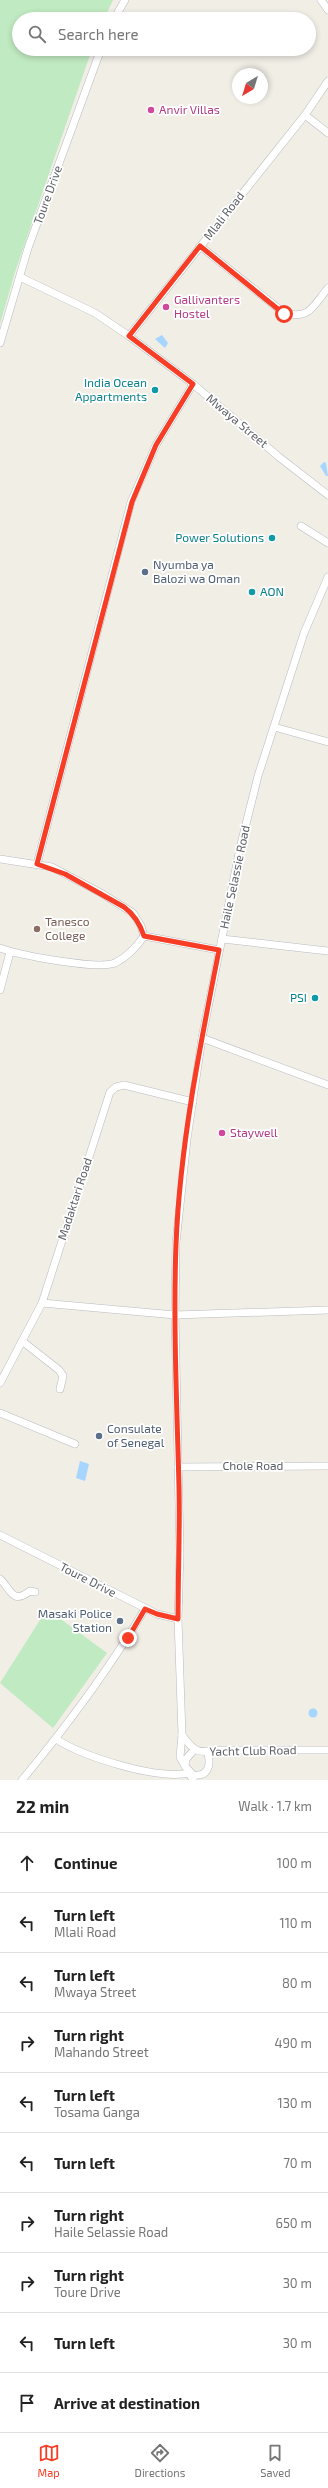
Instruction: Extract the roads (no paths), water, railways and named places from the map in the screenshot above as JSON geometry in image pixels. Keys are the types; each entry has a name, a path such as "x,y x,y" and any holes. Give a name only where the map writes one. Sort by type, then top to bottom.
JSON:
{"street":[{"path":"118,12 126,0"},
{"path":"322,0 328,10"},
{"name":"Toure Drive","path":"0,343 20,277 99,56"},
{"name":"Mlali Road","path":"129,336 305,115 328,81"},
{"path":"305,115 328,133"},
{"path":"200,246 284,314 297,317 309,312 328,288"},
{"name":"Mwaya Street","path":"20,277 95,313 129,336 193,384 278,457 328,495"},
{"path":"37,864 132,502 156,445 193,384"},
{"path":"301,526 328,543"},
{"name":"Haile Selassie Road","path":"182,1735 178,1619 178,1467 174,1315 180,1192 202,1038 219,950 256,783 304,633 328,577"},
{"path":"274,727 328,742"},
{"path":"0,859 37,864 65,874 133,913 141,926 144,936"},
{"path":"144,936 219,950"},
{"path":"0,948 10,952 96,965 113,964 128,955 144,936"},
{"path":"222,939 328,951"},
{"path":"0,990 10,952"},
{"path":"202,1038 328,1085"},
{"name":"Madaktari Road","path":"0,1383 42,1302 112,1089 124,1085 193,1102"},
{"path":"42,1302 174,1315 328,1310"},
{"path":"22,1341 59,1370 63,1376 60,1389"},
{"path":"0,1413 75,1444"},
{"name":"Chole Road","path":"178,1467 328,1466"},
{"name":"Toure Drive","path":"0,1535 145,1609 157,1614 178,1619"},
{"path":"0,1579 6,1589 18,1597 24,1596 30,1591 35,1592"},
{"path":"22,1780 56,1739 128,1638 145,1609"},
{"path":"182,1735 180,1757 192,1780"},
{"name":"Yacht Club Road","path":"182,1735 194,1750 208,1754 223,1750 328,1750"},
{"path":"56,1739 85,1755 168,1776 189,1773 203,1777 214,1757 223,1750"},
{"path":"185,1766 186,1759 194,1750"},
{"path":"208,1754 210,1766"}],"water":[{"path":"162,335 168,343 165,348 155,339"},
{"path":"324,462 326,463 328,476 326,476 320,466"},
{"path":"80,1461 89,1464 85,1481 76,1478"},
{"path":"313,1708 318,1713 313,1718 308,1713"}],"place":[{"name":"Anvir Villas","path":"151,110"},
{"name":"Gallivanters Hostel","path":"166,307"},
{"name":"India Ocean Appartments","path":"155,390"},
{"name":"Power Solutions","path":"272,538"},
{"name":"Nyumba ya Balozi wa Oman","path":"145,572"},
{"name":"AON","path":"252,592"},
{"name":"Tanesco College","path":"37,929"},
{"name":"PSI","path":"315,998"},
{"name":"Staywell","path":"222,1133"},
{"name":"Consulate of Senegal","path":"99,1436"},
{"name":"Masaki Police Station","path":"120,1621"}]}
